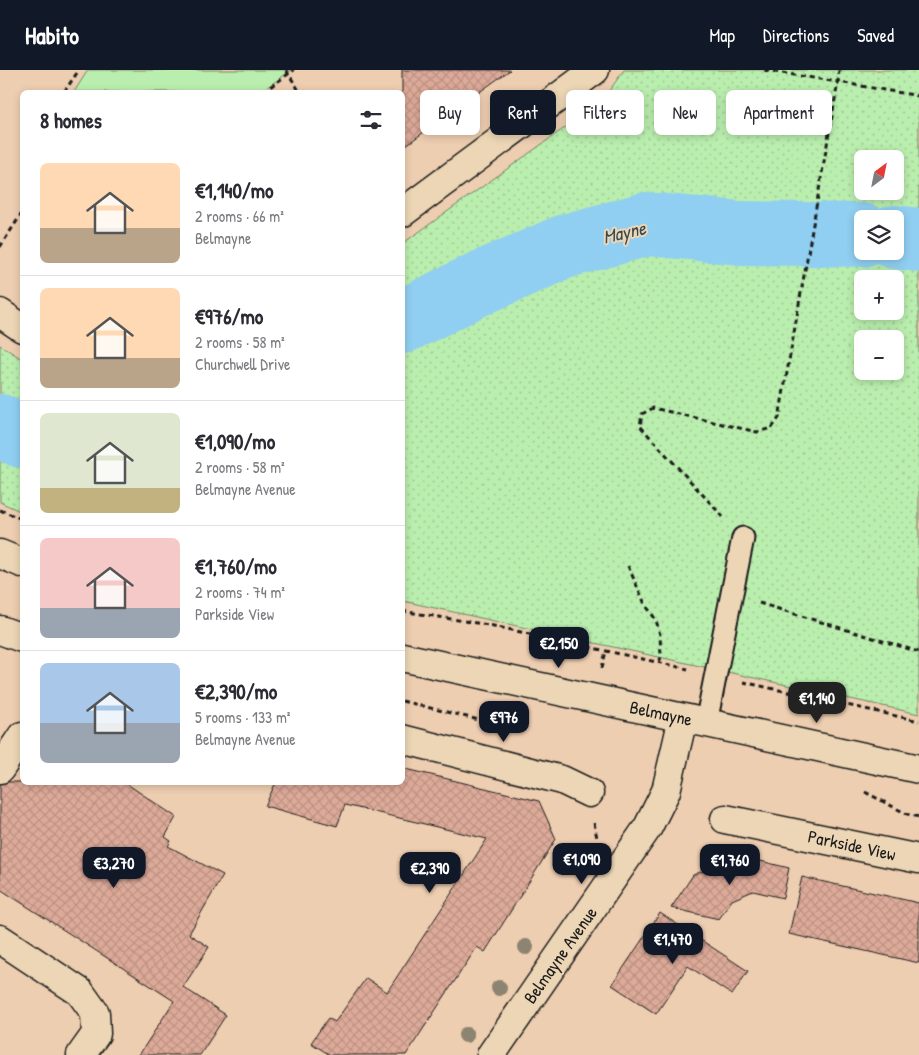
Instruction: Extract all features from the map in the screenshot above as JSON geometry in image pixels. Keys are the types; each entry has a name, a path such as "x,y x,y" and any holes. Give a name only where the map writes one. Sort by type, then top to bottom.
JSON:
{"street":[{"path":"405,210 595,70"},
{"path":"0,313 20,327"},
{"path":"0,554 20,562"},
{"path":"0,630 20,637"},
{"name":"Belmayne","path":"405,658 919,768"},
{"name":"Belmayne Avenue","path":"491,1055 648,827 666,791 695,721"},
{"path":"0,769 20,739"},
{"path":"405,741 562,780 589,793"},
{"name":"Parkside View","path":"725,819 919,859"},
{"path":"0,939 80,992 95,1013 96,1034 81,1055"}],"lane":[{"path":"695,721 716,676 743,538"}],"path":[{"path":"65,90 79,70"},
{"path":"286,70 299,90"},
{"path":"266,90 294,70"},
{"path":"763,70 919,96"},
{"path":"743,538 640,426 642,414 653,408 757,432 772,428 779,418 826,155 839,70"},
{"path":"0,246 20,215"},
{"path":"0,510 20,517"},
{"path":"628,566 645,604 656,620 661,650 659,663"},
{"path":"732,594 919,652"},
{"path":"405,611 489,625 919,721"},
{"path":"602,668 606,651"},
{"path":"907,814 919,816"}],"green space":[{"path":"88,70 292,70 263,90 75,90"},
{"path":"624,70 919,70 919,714 405,601 405,242 566,127 566,135 644,135 644,90 610,90"},
{"path":"0,345 20,358 20,511 0,502"}],"building":[{"path":"402,70 510,70 480,92 480,90 420,90 420,135 405,146 405,90 402,90"},
{"path":"405,769 539,801 556,839 485,952 477,947 406,1055 330,1055 311,1043 328,1018 335,1022 366,978 387,992 487,839 345,805 337,826 265,806 275,785 405,785"},
{"path":"20,782 20,785 128,785 176,817 165,837 171,841 168,846 223,875 189,934 209,947 183,987 226,1015 200,1055 139,1055 174,1001 0,889 0,784"},
{"path":"740,856 789,868 783,898 753,891 732,900 719,919 671,908 693,875"},
{"path":"802,877 919,903 919,963 789,934"},
{"path":"660,913 748,971 732,995 688,966 656,1014 612,985"}],"waterway":[{"name":"Mayne","path":"405,320 474,286 566,246 647,224 740,233 854,235"},
{"name":"Mayne","path":"904,238 919,240"},
{"name":"Mayne","path":"0,426 20,435"}]}
